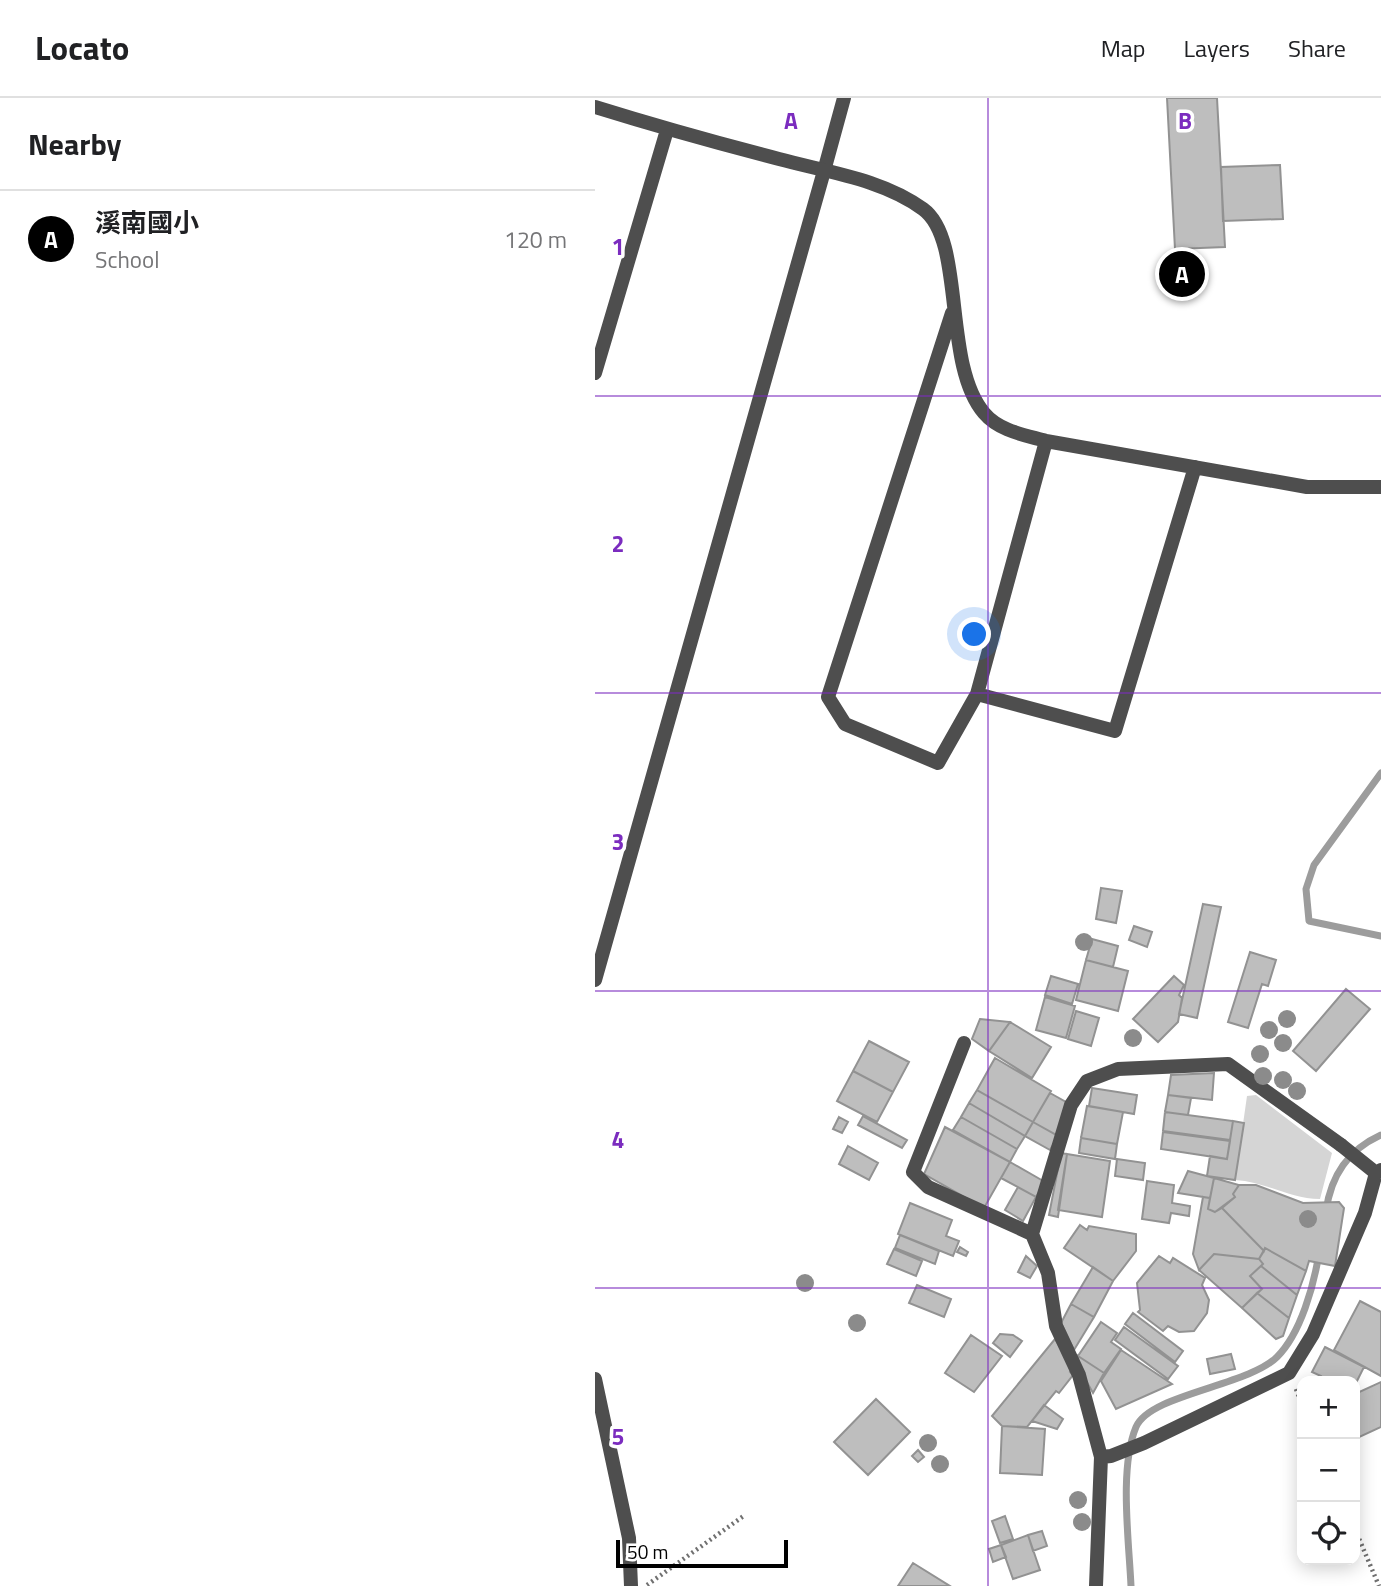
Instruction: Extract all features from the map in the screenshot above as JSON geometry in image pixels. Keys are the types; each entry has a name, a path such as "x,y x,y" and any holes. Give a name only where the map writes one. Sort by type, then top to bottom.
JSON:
{"street":[{"path":"595,980 844,98"},
{"path":"595,107 667,130 880,185 925,209 939,226 947,250 953,312 969,389 985,414 1007,430 1046,441 1307,487 1381,487"},
{"path":"595,373 667,130"},
{"path":"953,312 828,697 845,724 938,762 977,694 1046,441"},
{"path":"977,694 1115,731 1195,467"},
{"path":"964,1042 913,1172 928,1187 1032,1234"},
{"path":"1095,1586 1106,1456 1079,1375 1056,1326 1048,1273 1032,1234 1071,1105 1087,1081 1118,1069 1228,1064 1379,1171 1365,1213 1324,1310 1289,1373 1144,1443 1106,1456"},
{"path":"595,1379 629,1538 631,1586"}],"path":[{"path":"643,1586 745,1515"},
{"path":"1360,1541 1379,1586"}],"shaded area":[{"path":"1256,1095 1332,1153 1320,1199 1235,1180 1247,1096"}],"building":[{"path":"1167,98 1217,98 1225,247 1175,249"},
{"path":"1280,165 1283,219 1223,221 1221,167"},
{"path":"1101,888 1122,891 1116,923 1096,919"},
{"path":"1203,904 1221,907 1197,1018 1179,1014"},
{"path":"1134,926 1152,932 1147,947 1129,940"},
{"path":"1092,939 1118,946 1113,967 1086,960"},
{"path":"1250,952 1276,960 1268,986 1262,984 1248,1028 1228,1022"},
{"path":"1086,960 1128,971 1118,1011 1076,1000"},
{"path":"1051,976 1078,984 1072,1004 1045,995"},
{"path":"1174,976 1184,985 1179,995 1182,998 1178,1022 1158,1042 1133,1019"},
{"path":"1346,989 1370,1009 1316,1071 1293,1051"},
{"path":"1045,997 1075,1006 1066,1038 1036,1030"},
{"path":"1076,1011 1099,1018 1091,1046 1068,1039"},
{"path":"980,1019 1010,1022 989,1051 972,1039"},
{"path":"1010,1022 1051,1047 1032,1078 989,1051"},
{"path":"869,1041 909,1062 893,1092 853,1071"},
{"path":"995,1058 1051,1091 1033,1122 977,1090"},
{"path":"853,1071 893,1092 877,1122 837,1101"},
{"path":"1214,1073 1212,1100 1168,1095 1171,1075"},
{"path":"1092,1088 1137,1095 1134,1114 1089,1106"},
{"path":"977,1090 1033,1122 1025,1136 969,1103"},
{"path":"1050,1093 1066,1102 1058,1136 1033,1122"},
{"path":"1168,1095 1191,1098 1188,1115 1165,1112"},
{"path":"969,1103 1025,1136 1017,1149 961,1117"},
{"path":"1087,1106 1123,1112 1117,1144 1081,1138"},
{"path":"1165,1112 1233,1121 1230,1140 1163,1131"},
{"path":"863,1116 907,1140 902,1148 858,1125"},
{"path":"839,1117 848,1122 842,1133 833,1129"},
{"path":"961,1117 1017,1149 1010,1162 953,1130"},
{"path":"1233,1121 1244,1123 1235,1180 1207,1176 1210,1156 1227,1159"},
{"path":"1033,1122 1058,1136 1050,1150 1025,1136"},
{"path":"945,1127 1010,1162 984,1208 924,1174"},
{"path":"1163,1132 1230,1141 1227,1159 1161,1149"},
{"path":"1081,1138 1117,1144 1115,1159 1079,1153"},
{"path":"848,1146 878,1163 869,1180 839,1164"},
{"path":"1061,1153 1067,1154 1058,1217 1049,1215"},
{"path":"1067,1154 1110,1161 1102,1217 1058,1210"},
{"path":"1117,1159 1145,1163 1143,1180 1115,1176"},
{"path":"1010,1162 1045,1182 1036,1197 1001,1178"},
{"path":"1188,1171 1214,1178 1210,1198 1178,1193"},
{"path":"1214,1178 1239,1185 1233,1194 1235,1197 1215,1212 1208,1209"},
{"path":"1147,1181 1174,1185 1172,1203 1190,1206 1189,1216 1171,1213 1169,1223 1142,1219"},
{"path":"1239,1185 1256,1185 1303,1203 1339,1202 1344,1208 1335,1266 1309,1261 1306,1271 1265,1248 1264,1251 1222,1208 1235,1197 1233,1194"},
{"path":"1018,1187 1036,1197 1023,1221 1005,1210"},
{"path":"1203,1197 1210,1198 1208,1209 1215,1212 1222,1208 1264,1251 1259,1259 1214,1254 1199,1270 1193,1254"},
{"path":"910,1203 952,1220 946,1236 959,1241 953,1256 898,1234"},
{"path":"1080,1225 1087,1230 1089,1226 1136,1234 1136,1251 1113,1281 1064,1248"},
{"path":"900,1235 939,1251 935,1264 895,1248"},
{"path":"960,1247 968,1252 966,1256 957,1252"},
{"path":"1265,1248 1306,1271 1297,1295 1261,1266 1263,1264 1259,1259"},
{"path":"894,1249 922,1261 916,1276 887,1264"},
{"path":"1214,1254 1259,1259 1263,1264 1250,1276 1262,1289 1242,1308 1199,1270"},
{"path":"1026,1256 1037,1266 1030,1278 1018,1272"},
{"path":"1159,1256 1170,1263 1173,1258 1205,1278 1202,1285 1209,1300 1207,1313 1194,1331 1179,1332 1168,1326 1163,1331 1138,1312 1137,1283"},
{"path":"1261,1266 1297,1295 1289,1318 1257,1293 1262,1289 1250,1276"},
{"path":"1093,1267 1113,1281 1094,1317 1071,1304"},
{"path":"917,1285 951,1299 944,1317 909,1303"},
{"path":"1257,1293 1289,1318 1283,1336 1276,1339 1242,1308"},
{"path":"1360,1301 1381,1312 1381,1376 1334,1350"},
{"path":"1071,1304 1094,1317 1074,1350 1061,1323"},
{"path":"1133,1313 1183,1351 1175,1362 1125,1324"},
{"path":"1101,1322 1117,1333 1111,1342 1121,1349 1104,1373 1078,1356"},
{"path":"1124,1327 1178,1366 1168,1379 1115,1340"},
{"path":"1000,1334 1013,1335 1022,1341 1010,1357 993,1343"},
{"path":"971,1335 1002,1356 974,1392 945,1373"},
{"path":"1055,1339 1073,1368 1070,1372 1073,1375 1059,1393 1056,1391 1027,1427 1002,1426 992,1416"},
{"path":"1325,1347 1364,1367 1360,1376 1321,1376 1312,1372"},
{"path":"1121,1350 1172,1384 1116,1409 1101,1381"},
{"path":"1231,1354 1235,1369 1210,1374 1207,1359"},
{"path":"1078,1356 1104,1373 1093,1393 1079,1368"},
{"path":"1381,1382 1381,1427 1360,1437 1360,1392"},
{"path":"876,1399 910,1432 868,1475 834,1442"},
{"path":"1044,1405 1063,1419 1057,1429 1032,1421"},
{"path":"1002,1426 1045,1429 1042,1475 1000,1473"},
{"path":"918,1450 924,1457 918,1462 912,1456"},
{"path":"1005,1516 1013,1539 1000,1543 992,1521"},
{"path":"1042,1531 1047,1546 1033,1551 1028,1535"},
{"path":"1028,1535 1040,1570 1013,1579 1001,1545"},
{"path":"1001,1545 1006,1557 993,1562 989,1549"},
{"path":"913,1563 950,1586 898,1586"}],"waterway":[{"path":"1381,773 1314,865 1306,889 1309,921 1381,936"},
{"path":"1326,1211 1332,1186 1343,1165 1359,1148 1381,1135"},
{"path":"1131,1586 1126,1483 1136,1427 1145,1416 1160,1406 1245,1376 1277,1357 1300,1322 1310,1294 1319,1253"}],"place":[{"name":"溪南國小","path":"1182,274"}]}
